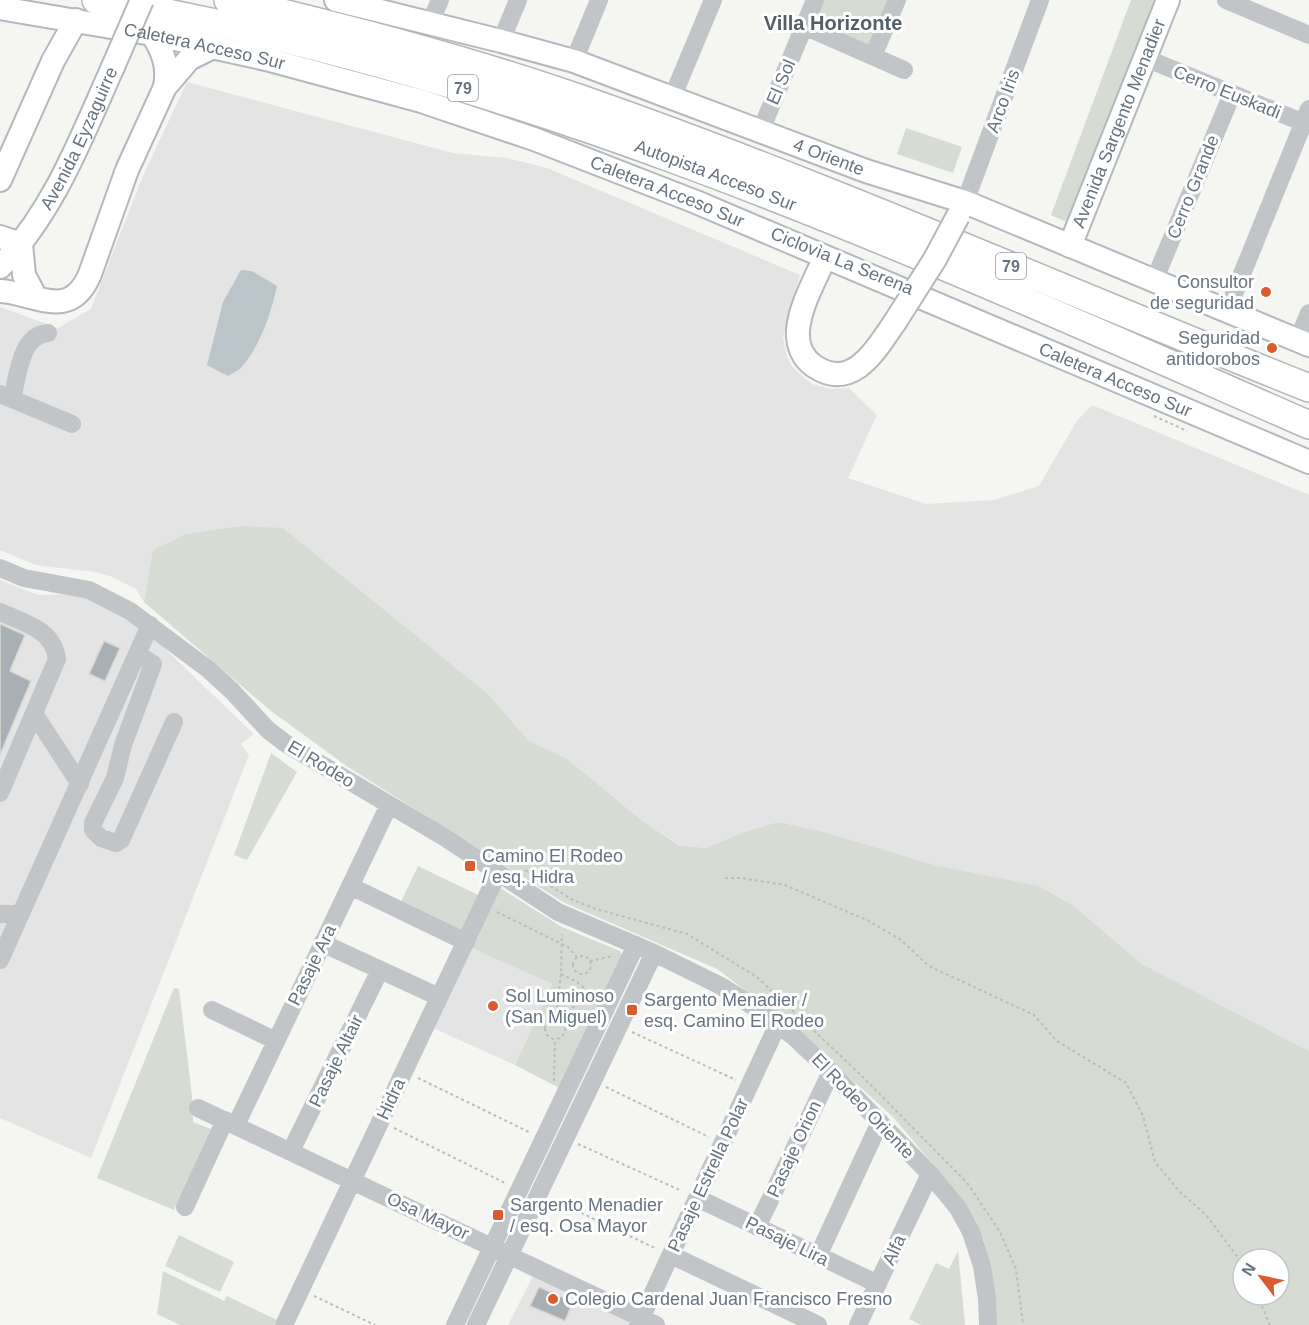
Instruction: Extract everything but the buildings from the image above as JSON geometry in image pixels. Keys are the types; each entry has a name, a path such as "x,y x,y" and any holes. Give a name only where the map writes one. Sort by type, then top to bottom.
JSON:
{"highway":[{"name":"Autopista Acceso Sur","path":"96,0 194,18 381,64 508,102 651,150 828,219 1309,425"},
{"name":"Autopista Acceso Sur","path":"228,0 465,61 622,114 798,178 1309,388"}],"main road":[{"name":"Avenida Eyzaguirre","path":"0,267 10,241 55,193 142,0"},
{"name":"4 Oriente","path":"336,0 362,3 574,61 761,130 962,209 1070,246 1303,342"},
{"name":"Avenida Sargento Menadier","path":"1070,246 1168,0"},
{"name":"Caletera Acceso Sur","path":"0,8 213,46 421,101 534,139 686,198 1309,462"},
{"path":"33,13 43,24 50,38 53,62"},
{"path":"0,180 53,62 76,20"},
{"path":"0,291 48,302 67,300 77,294 86,282 127,170 165,87 167,74 164,59 152,34"},
{"path":"165,87 189,59 213,46"},
{"path":"825,257 799,322 798,338 800,348 811,364 832,374 843,374 856,369 868,358 895,322 935,259 962,209"},
{"path":"10,241 36,298"}],"street":[{"path":"430,23 440,0"},
{"path":"501,40 518,0"},
{"path":"574,61 599,0"},
{"path":"672,98 713,0"},
{"name":"El Sol","path":"761,130 815,0"},
{"path":"873,56 897,0"},
{"name":"Arco Iris","path":"962,209 1041,0"},
{"path":"1226,0 1309,34"},
{"path":"804,26 904,69"},
{"name":"Cerro Euskadi","path":"1145,58 1232,94 1307,119"},
{"name":"Cerro Grande","path":"1154,281 1232,94"},
{"path":"1227,311 1307,119"},
{"path":"1303,342 1309,313"},
{"path":"48,333 32,339 26,347 6,396 72,424"},
{"name":"El Rodeo","path":"0,568 24,578 95,592 116,602 220,679 268,730 285,743 444,837 572,919 654,953"},
{"path":"0,612 45,633 54,645 57,659 0,793"},
{"path":"0,960 150,625"},
{"path":"137,654 153,664 123,745 115,778 93,824 95,834 116,843 121,840 174,722"},
{"path":"35,715 80,784"},
{"name":"Pasaje Ara","path":"185,1207 276,1041 389,805"},
{"name":"Hidra","path":"284,1325 498,873"},
{"path":"350,886 466,942"},
{"path":"0,914 21,914"},
{"path":"322,944 439,997"},
{"path":"455,1325 636,945"},
{"path":"476,1325 654,953"},
{"name":"El Rodeo Oriente","path":"654,953 719,986 778,1024 831,1072 930,1174 958,1208 974,1240 985,1284 988,1325"},
{"name":"Pasaje Altair","path":"291,1151 380,970"},
{"path":"212,1010 276,1041"},
{"name":"Pasaje Estrella Polar","path":"645,1323 671,1255 778,1024"},
{"name":"Pasaje Orion","path":"757,1227 831,1072"},
{"name":"Osa Mayor","path":"198,1108 492,1245 508,1256 645,1323"},
{"path":"818,1256 880,1122"},
{"name":"Alfa","path":"858,1325 930,1174"},
{"name":"Pasaje Lira","path":"697,1198 878,1284"},
{"path":"671,1255 819,1325"}],"path":[{"path":"1147,413 1188,431"},
{"path":"725,878 741,878 785,885 868,921 901,940 929,966 1034,1015 1057,1041 1126,1083 1143,1116 1155,1162 1179,1191 1206,1215 1231,1248"},
{"path":"483,905 562,943 577,957"},
{"path":"556,1019 561,974 562,934"},
{"path":"577,957 583,956 590,961 617,956"},
{"path":"577,957 573,965 579,973 585,973 589,969 590,961"},
{"path":"577,982 579,973"},
{"path":"561,974 577,982 597,999 588,997 579,1001 563,1024"},
{"path":"556,1019 563,1024 565,1029 563,1035 551,1038 546,1033 546,1027 549,1021 556,1019"},
{"path":"619,1026 748,1086"},
{"path":"404,1071 532,1134"},
{"path":"592,1081 722,1143"},
{"path":"380,1122 509,1184"},
{"path":"565,1138 697,1198"},
{"path":"538,1192 671,1255"},
{"path":"301,1289 375,1325"},
{"path":"1262,1307 1270,1325"}],"shaded area":[{"path":"821,0 892,0 872,48 812,24"},
{"path":"1131,0 1161,0 1071,224 1051,215"},
{"path":"187,82 453,153 507,158 547,168 800,275 783,337 791,365 812,384 830,389 849,388 877,415 848,478 926,504 994,500 1039,486 1076,422 1092,405 1309,495 1309,1051 1142,964 1075,907 821,831 778,822 744,832 706,848 679,845 639,818 567,759 528,740 489,695 240,526 185,534 153,550 144,602 136,589 110,576 36,565 0,550 0,307 58,328 91,309 142,178"},
{"path":"906,128 962,147 953,173 897,154"},
{"path":"241,270 252,271 277,286 268,317 255,348 242,367 228,376 207,365 223,302"},
{"path":"240,526 283,528 489,695 528,740 567,759 639,818 678,845 706,848 744,832 778,822 821,831 938,866 1039,886 1075,907 1142,964 1309,1051 1309,1325 995,1325 984,1241 948,1182 893,1117 797,1030 717,969 563,902 348,767 271,711 144,602 153,550 185,534"},
{"path":"0,580 38,595 85,594 136,621 254,734 241,744 249,755 91,1158 0,1118"},
{"path":"271,753 297,772 247,860 234,855"},
{"path":"418,866 478,895 460,933 400,904"},
{"path":"500,888 562,927 620,951 623,958 563,1090 515,1065 552,984 471,948"},
{"name":"Sol Luminoso (San Miguel)","path":"471,948 552,984 515,1065 433,1028"},
{"path":"174,988 179,989 192,1095 193,1122 211,1129 174,1210 97,1178"},
{"path":"179,1235 234,1262 220,1292 165,1266"},
{"path":"958,1251 965,1325 921,1325 909,1319 936,1263 949,1269"},
{"path":"163,1271 224,1301 227,1296 277,1320 274,1325 180,1325 157,1314"},
{"name":"Colegio Cardenal Juan Francisco Fresno","path":"533,1276 634,1323 633,1325 508,1325"}],"place":[{"name":"Consultor de seguridad","path":"1266,292"},
{"name":"Seguridad antidorobos","path":"1272,348"},
{"name":"Camino El Rodeo / esq. Hidra","path":"470,866"},
{"name":"Sol Luminoso (San Miguel)","path":"493,1006"},
{"name":"Sargento Menadier / esq. Camino El Rodeo","path":"632,1010"},
{"name":"Sargento Menadier / esq. Osa Mayor","path":"498,1215"},
{"name":"Colegio Cardenal Juan Francisco Fresno","path":"553,1299"}],"district":[{"name":"Villa Horizonte","path":"833,23"}]}
